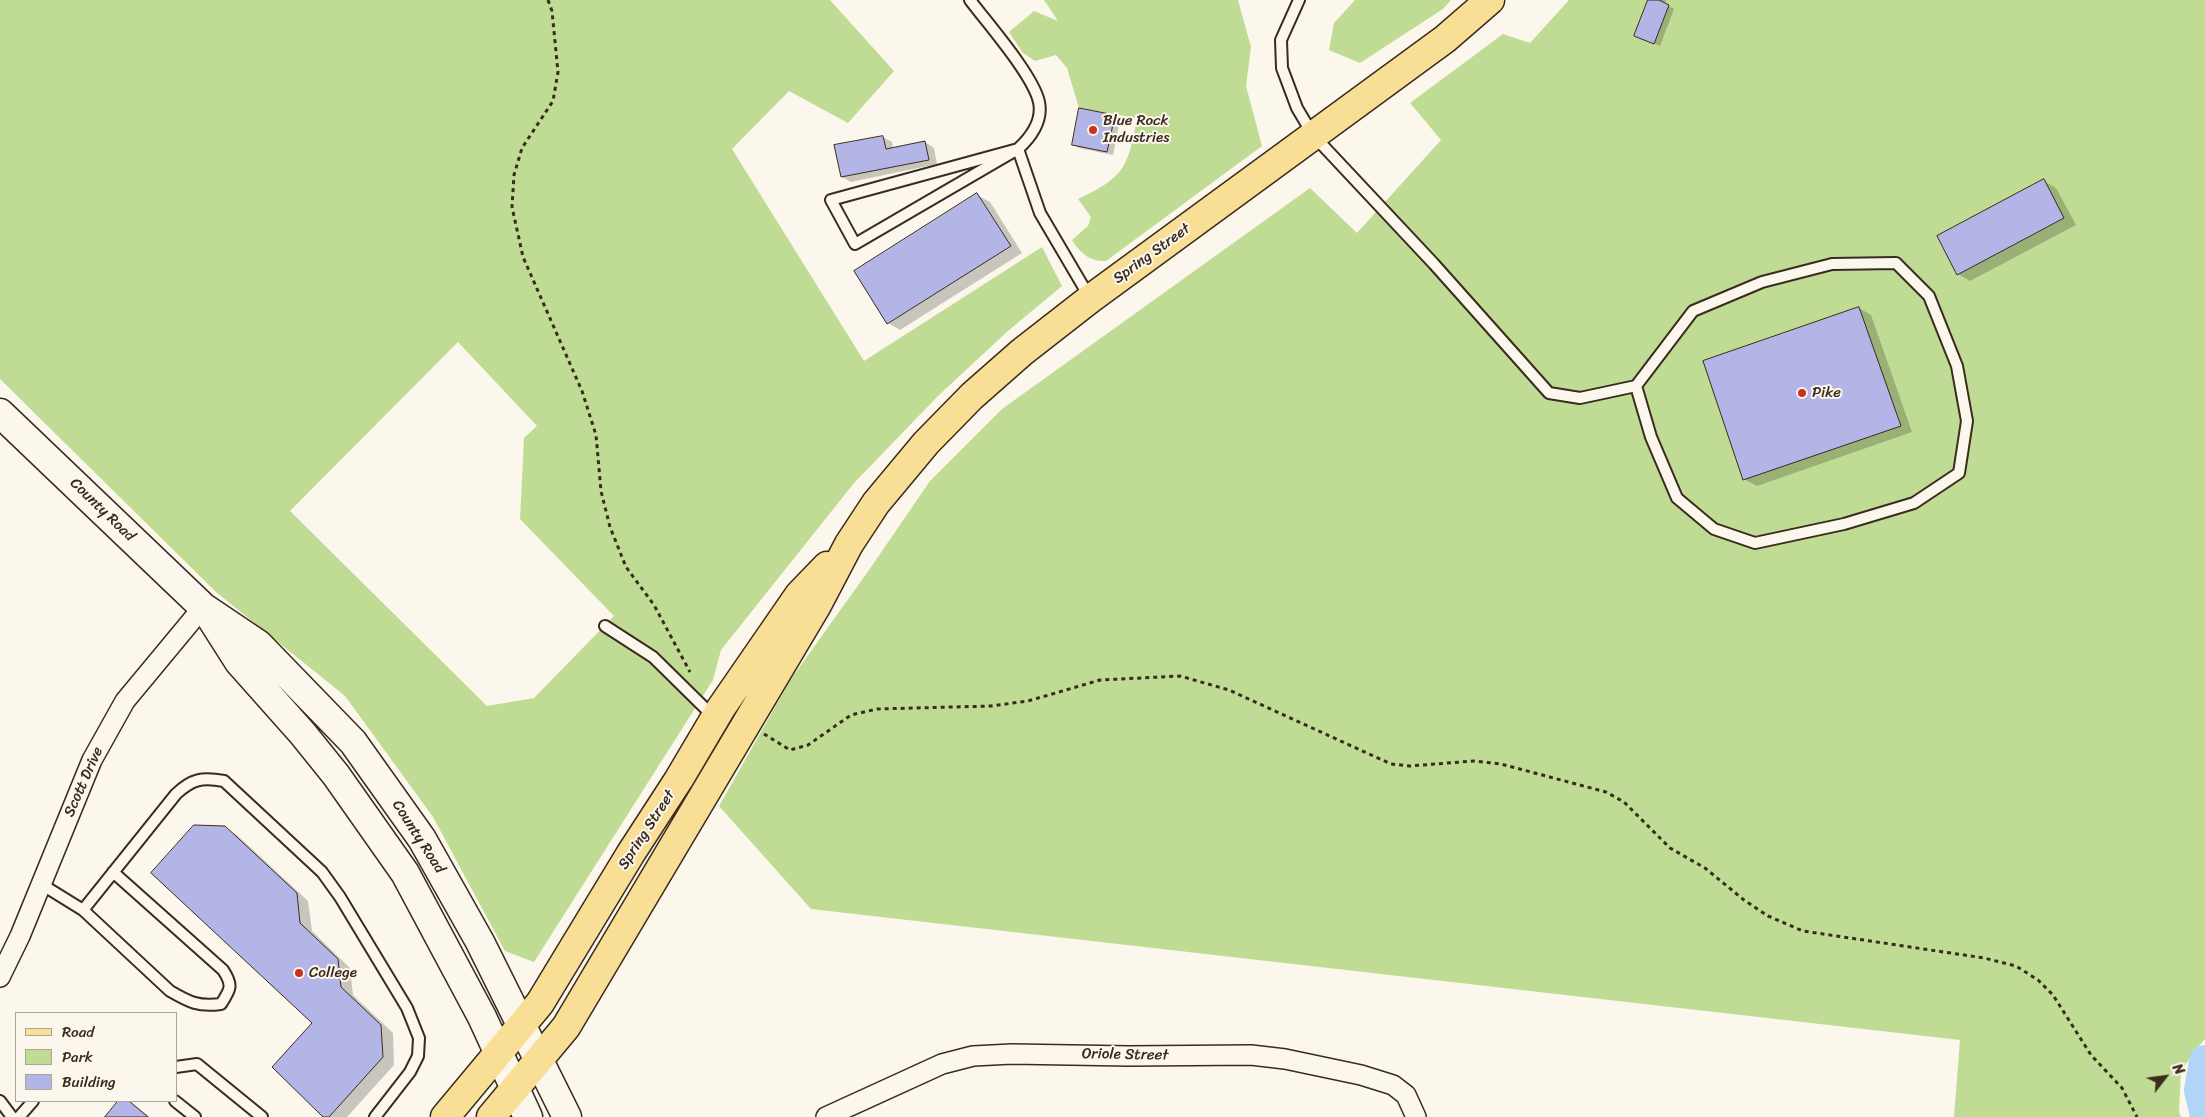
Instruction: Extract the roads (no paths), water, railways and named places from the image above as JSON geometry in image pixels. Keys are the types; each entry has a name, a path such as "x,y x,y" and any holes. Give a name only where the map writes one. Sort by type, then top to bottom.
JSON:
{"main road":[{"name":"Spring Street","path":"491,1117 566,1027 817,605 849,544 876,503 926,443 972,396 1022,352 1090,299 1444,39 1490,0"},
{"name":"County Road","path":"0,413 203,607 258,644 353,742 422,839 480,942 567,1117"},
{"name":"Spring Street","path":"445,1117 540,1004 715,718 799,595 849,544"},
{"name":"County Road","path":"203,607 240,662 336,775 405,874 482,1017 528,1117"}],"street":[{"name":"Scott Drive","path":"0,977 20,936 92,760 126,700 203,607"},
{"name":"Oriole Street","path":"826,1117 942,1064 972,1056 1012,1054 1251,1056 1286,1059 1361,1074 1393,1085 1406,1095 1416,1117"}],"lane":[{"path":"970,0 1015,59 1031,84 1040,103 1036,129 1018,149 855,244 831,200 1018,149"},
{"path":"1299,0 1281,40 1282,68 1297,108 1313,136 1434,264 1549,393 1580,398 1636,386 1693,311 1762,282 1832,264 1896,263 1929,296 1957,366 1968,421 1959,473 1914,503 1844,524 1755,543 1714,529 1677,498 1650,437 1636,386"},
{"path":"1018,149 1040,213 1090,299"},
{"path":"605,626 653,657 715,718"},
{"path":"83,910 176,794 187,783 207,778 224,780 322,872 340,897 407,1008 419,1038 418,1056 410,1072 375,1117"},
{"path":"41,884 83,910 170,991 183,999 204,1006 221,1004 230,991 230,980 223,970 114,872"},
{"path":"178,1067 197,1064 262,1117"},
{"path":"0,1101 12,1117"},
{"path":"18,1117 32,1102"},
{"path":"176,1102 195,1117"}],"waterway":[{"path":"2205,1061 2200,1090 2205,1112"}],"place":[{"name":"Blue Rock Industries","path":"1093,130"},
{"name":"Pike","path":"1802,393"},
{"name":"College","path":"299,973"}]}
